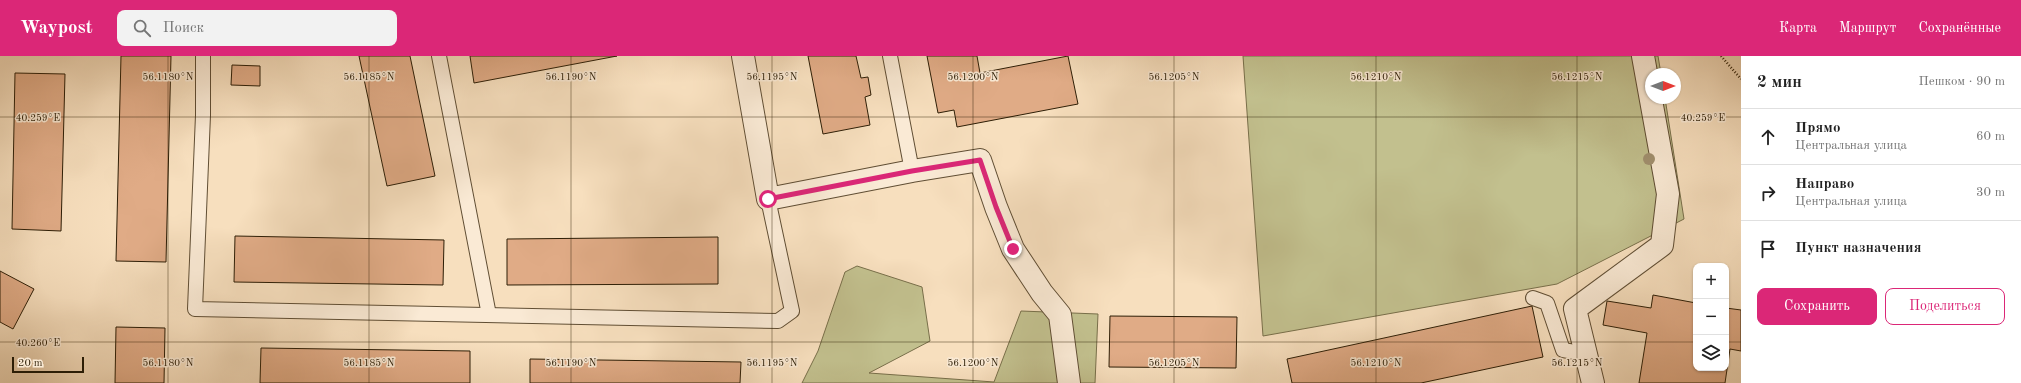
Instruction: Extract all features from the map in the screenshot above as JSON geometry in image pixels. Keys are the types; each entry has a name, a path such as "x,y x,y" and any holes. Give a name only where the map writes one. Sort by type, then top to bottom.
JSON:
{"street":[{"path":"742,56 768,199 912,171 980,160 996,207 1013,249 1042,293 1060,315 1069,383"},
{"path":"1593,383 1575,309 1662,245 1668,194 1643,56"}],"lane":[{"path":"203,56 203,115 195,309 778,321 792,311 768,199"},
{"path":"439,56 489,315"},
{"path":"890,56 912,171"},
{"path":"1533,298 1547,304 1563,350 1586,354"}],"path":[{"path":"1721,56 1741,79"}],"shaded area":[{"path":"1243,56 1658,56 1660,68 1645,68 1645,104 1666,104 1684,219 1557,284 1263,336"},
{"path":"857,266 922,287 930,341 869,373 994,382 1021,311 1098,314 1095,383 802,383 818,351 845,272"}],"building":[{"path":"121,56 171,56 166,262 116,261"},
{"path":"359,56 410,56 435,176 387,186"},
{"path":"470,56 617,56 474,83"},
{"path":"808,56 856,56 861,78 868,77 871,95 865,97 870,125 823,134"},
{"path":"927,56 977,56 980,73 1068,56 1078,104 957,127 954,110 938,113"},
{"path":"232,65 260,66 260,86 231,85"},
{"path":"15,73 65,74 61,231 12,229"},
{"path":"235,236 444,240 443,285 234,282"},
{"path":"718,237 718,284 507,285 507,239"},
{"path":"0,271 34,289 13,329 0,322"},
{"path":"1653,295 1693,302 1693,371 1727,371 1725,383 1639,383 1647,333 1603,325 1607,301 1651,308"},
{"path":"1532,306 1543,357 1421,383 1292,383 1287,359"},
{"path":"1729,308 1741,310 1741,351 1730,349 1729,356"},
{"path":"1110,316 1237,317 1236,368 1109,367"},
{"path":"116,327 165,328 164,383 115,383"},
{"path":"261,348 470,351 470,383 260,383"},
{"path":"530,359 741,362 740,383 530,383"}],"route":[{"path":"768,199 912,171 980,160 996,207 1013,249"}]}
